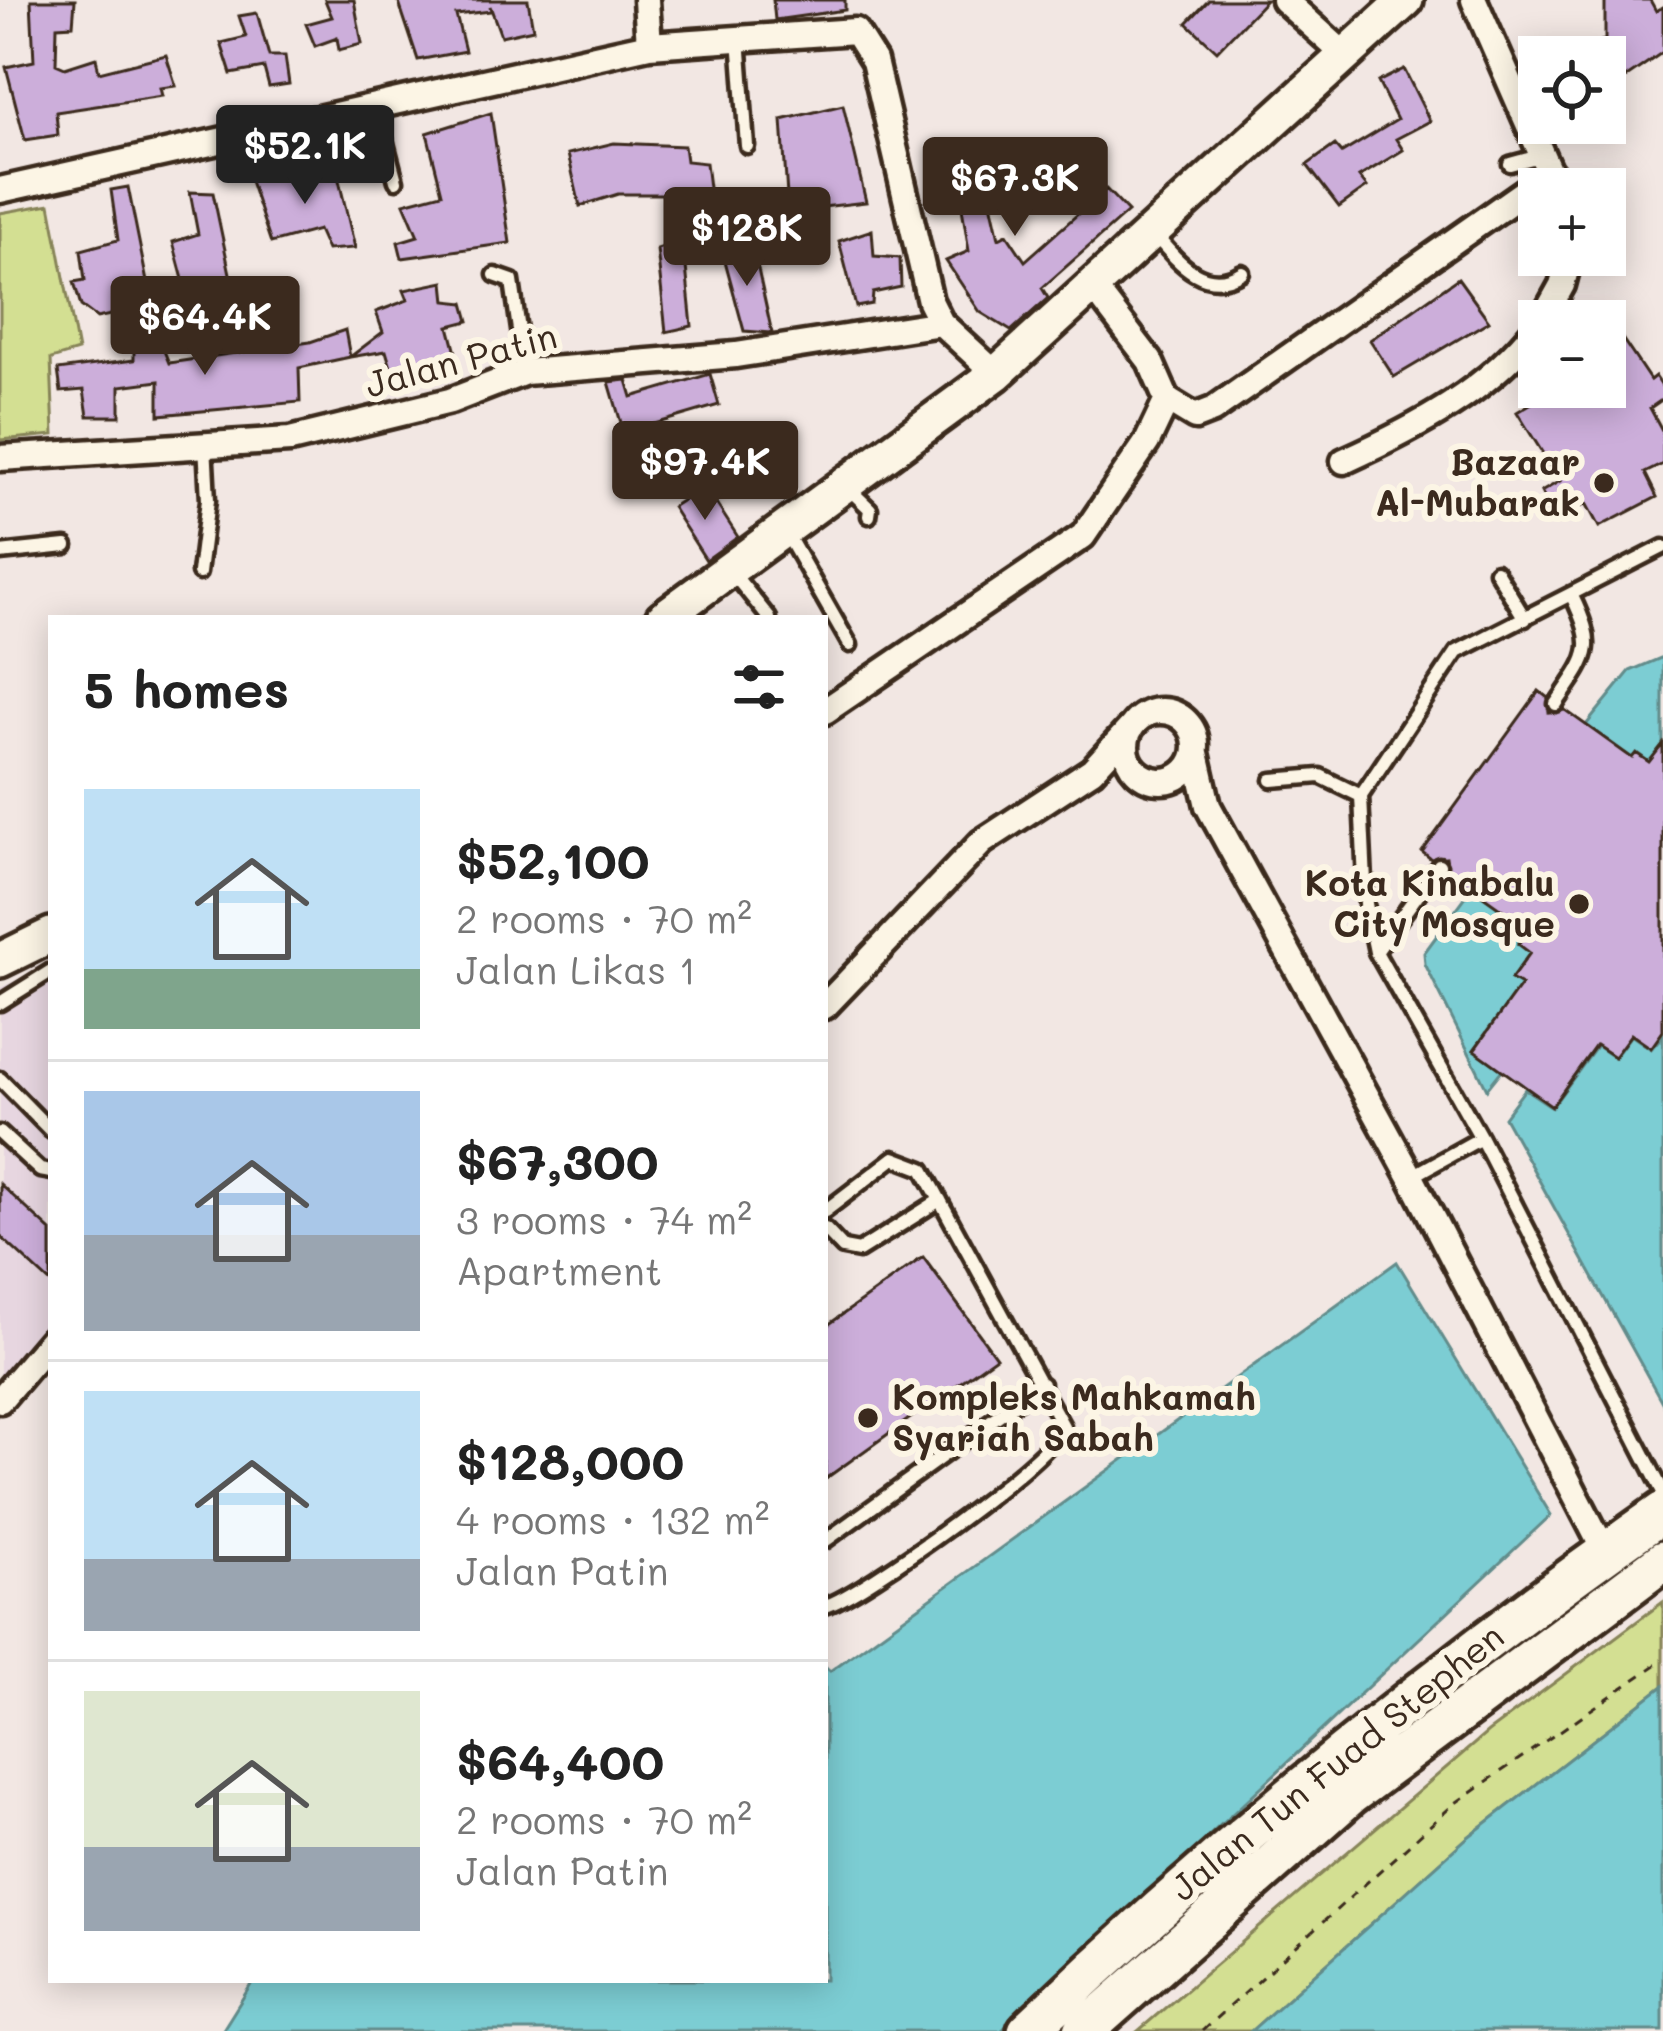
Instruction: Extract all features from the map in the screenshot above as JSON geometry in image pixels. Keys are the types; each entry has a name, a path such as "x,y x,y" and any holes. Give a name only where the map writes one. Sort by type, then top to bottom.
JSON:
{"highway":[{"name":"Jalan Tun Fuad Stephen","path":"1028,2031 1223,1850 1447,1666 1663,1512"},
{"name":"Jalan Tun Fuad Stephen","path":"1084,2031 1350,1795 1663,1561"}],"main road":[{"path":"667,615 996,374 1406,0"},
{"path":"0,960 48,952"}],"street":[{"path":"646,0 649,45"},
{"path":"1284,0 1346,56"},
{"path":"1474,0 1549,168"},
{"path":"0,190 649,45 842,29 864,38 885,103 920,272 940,323 996,374"},
{"path":"1092,285 1150,361 1167,400 1195,417 1214,410 1518,195"},
{"name":"Jalan Patin","path":"0,458 290,440 450,400 525,371 736,356 940,323"},
{"path":"1344,461 1439,413 1518,350"},
{"path":"828,709 1083,536 1140,454 1167,400"},
{"path":"828,1003 982,842 1092,770 1134,724 1153,712 1176,714 1192,730 1208,806 1411,1178 1605,1552"},
{"path":"1134,724 1128,756 1152,777 1208,806"},
{"path":"1092,770 1152,777 1184,772 1196,752"},
{"path":"0,1400 48,1344"}],"lane":[{"path":"739,37 747,146"},
{"path":"376,104 397,181"},
{"path":"1510,164 1530,168"},
{"path":"1150,230 1202,279 1227,281 1242,272"},
{"path":"495,274 512,281 525,371"},
{"path":"199,572 208,500 205,443"},
{"path":"845,485 870,509 869,516"},
{"path":"785,530 850,645"},
{"path":"0,553 66,546"},
{"path":"1663,547 1457,652 1442,668 1361,796 1366,904 1376,952 1480,1138 1663,1492"},
{"path":"730,570 768,615"},
{"path":"1496,571 1525,619"},
{"path":"1556,704 1588,657 1590,644 1572,596"},
{"path":"1272,780 1320,776 1361,796"},
{"path":"1376,952 1439,865"},
{"path":"0,1003 48,952"},
{"path":"0,1079 48,1128"},
{"path":"0,1133 40,1170 48,1171"},
{"path":"1411,1178 1480,1138"},
{"path":"828,1209 894,1157 923,1169 1063,1426 1048,1452 862,1589 828,1605"},
{"path":"828,1232 843,1248 860,1252 940,1199"},
{"path":"828,1538 1042,1384"}],"path":[{"path":"1202,2031 1454,1804 1663,1660"}],"shaded area":[{"path":"48,965 48,1336 0,1387 0,988"}],"green space":[{"path":"50,204 78,351 51,359 54,435 0,440 0,213"},
{"path":"1663,1602 1663,1686 1467,1838 1251,2031 1138,2031 1488,1732"}],"water":[{"path":"1663,657 1663,755 1649,762 1637,753 1632,758 1586,725 1630,671"},
{"path":"1472,888 1517,920 1514,925 1526,933 1530,953 1512,978 1521,985 1474,1050 1502,1070 1487,1089 1425,964 1424,953"},
{"path":"1631,1035 1651,1049 1663,1035 1663,1404 1504,1117 1525,1089 1552,1107 1597,1046 1614,1058"},
{"path":"1397,1262 1551,1515 1001,2031 222,2031 252,1983 828,1983 830,1671"},
{"path":"1663,1686 1663,2031 1251,2031 1467,1838"}],"building":[{"path":"31,0 75,0 73,25 57,26 56,64 65,68 96,58 99,72 166,55 176,86 160,88 162,96 56,112 58,135 25,140 6,67 34,61"},
{"path":"325,0 354,0 362,44 339,50 337,38 315,46 306,24 332,17"},
{"path":"398,0 528,0 533,29 501,36 490,6 491,11 456,15 465,51 418,60"},
{"path":"773,0 845,0 845,10 775,20"},
{"path":"1209,0 1266,0 1217,51 1187,23"},
{"path":"1605,0 1650,0 1656,11 1663,7 1663,52 1626,78 1626,36 1605,36"},
{"path":"257,13 269,56 285,56 289,84 269,87 264,68 231,74 221,43 246,37 239,16"},
{"path":"1404,69 1430,121 1396,139 1403,150 1359,177 1367,187 1339,207 1307,165 1335,145 1342,153 1397,120 1378,82"},
{"path":"843,105 866,202 788,211 782,120"},
{"path":"491,113 510,243 402,258 398,242 418,236 404,203 442,193 427,133"},
{"path":"614,143 684,146 686,161 706,163 710,196 692,201 697,244 684,247 692,326 666,332 657,249 670,245 663,194 618,194 580,206 568,154"},
{"path":"989,143 995,154 1017,154 1028,197 990,198 999,238 1007,234 1025,261 1106,189 1128,212 1042,288 1048,298 1011,331 980,312 946,261 969,251 953,152"},
{"path":"323,166 327,175 337,172 355,248 327,250 318,230 271,243 250,181"},
{"path":"128,187 147,282 123,289 129,311 97,318 81,306 74,282 85,280 81,250 118,240 111,190"},
{"path":"190,192 213,193 241,326 195,324 173,242 198,234"},
{"path":"872,230 874,256 900,258 901,287 873,293 872,304 856,307 839,241"},
{"path":"721,246 754,251 772,333 744,331"},
{"path":"1458,278 1489,321 1394,377 1370,340"},
{"path":"444,282 446,301 464,303 469,321 449,326 456,353 434,359 437,374 423,379 412,362 393,374 386,351 350,357 383,332 376,312 408,300 404,290"},
{"path":"345,330 350,357 299,368 300,402 159,415 159,381 120,386 120,416 88,416 84,390 61,392 58,370 134,360 134,348 162,346 169,363 310,342"},
{"path":"1626,344 1650,380 1655,376 1663,388 1663,399 1650,408 1663,432 1663,464 1645,473 1657,497 1599,527 1586,503 1556,520 1541,492 1560,481 1517,412 1524,408 1626,408"},
{"path":"710,374 719,405 624,433 609,382 627,380 632,397"},
{"path":"705,486 738,537 706,560 672,507"},
{"name":"Kota Kinabalu City Mosque","path":"1539,691 1548,698 1549,712 1565,710 1632,758 1636,753 1649,762 1663,744 1663,1031 1651,1048 1631,1034 1614,1057 1596,1045 1552,1106 1474,1050 1521,985 1511,979 1530,953 1518,944 1526,933 1513,925 1517,920 1448,871 1446,857 1431,859 1422,852"},
{"path":"0,1184 48,1228 48,1280 0,1236"},
{"name":"Kompleks Mahkamah Syariah Sabah","path":"923,1257 996,1357 828,1477 828,1325"}],"place":[{"name":"Bazaar Al-Mubarak","path":"1604,483"},
{"name":"Kota Kinabalu City Mosque","path":"1579,904"},
{"name":"Kompleks Mahkamah Syariah Sabah","path":"868,1418"}]}
